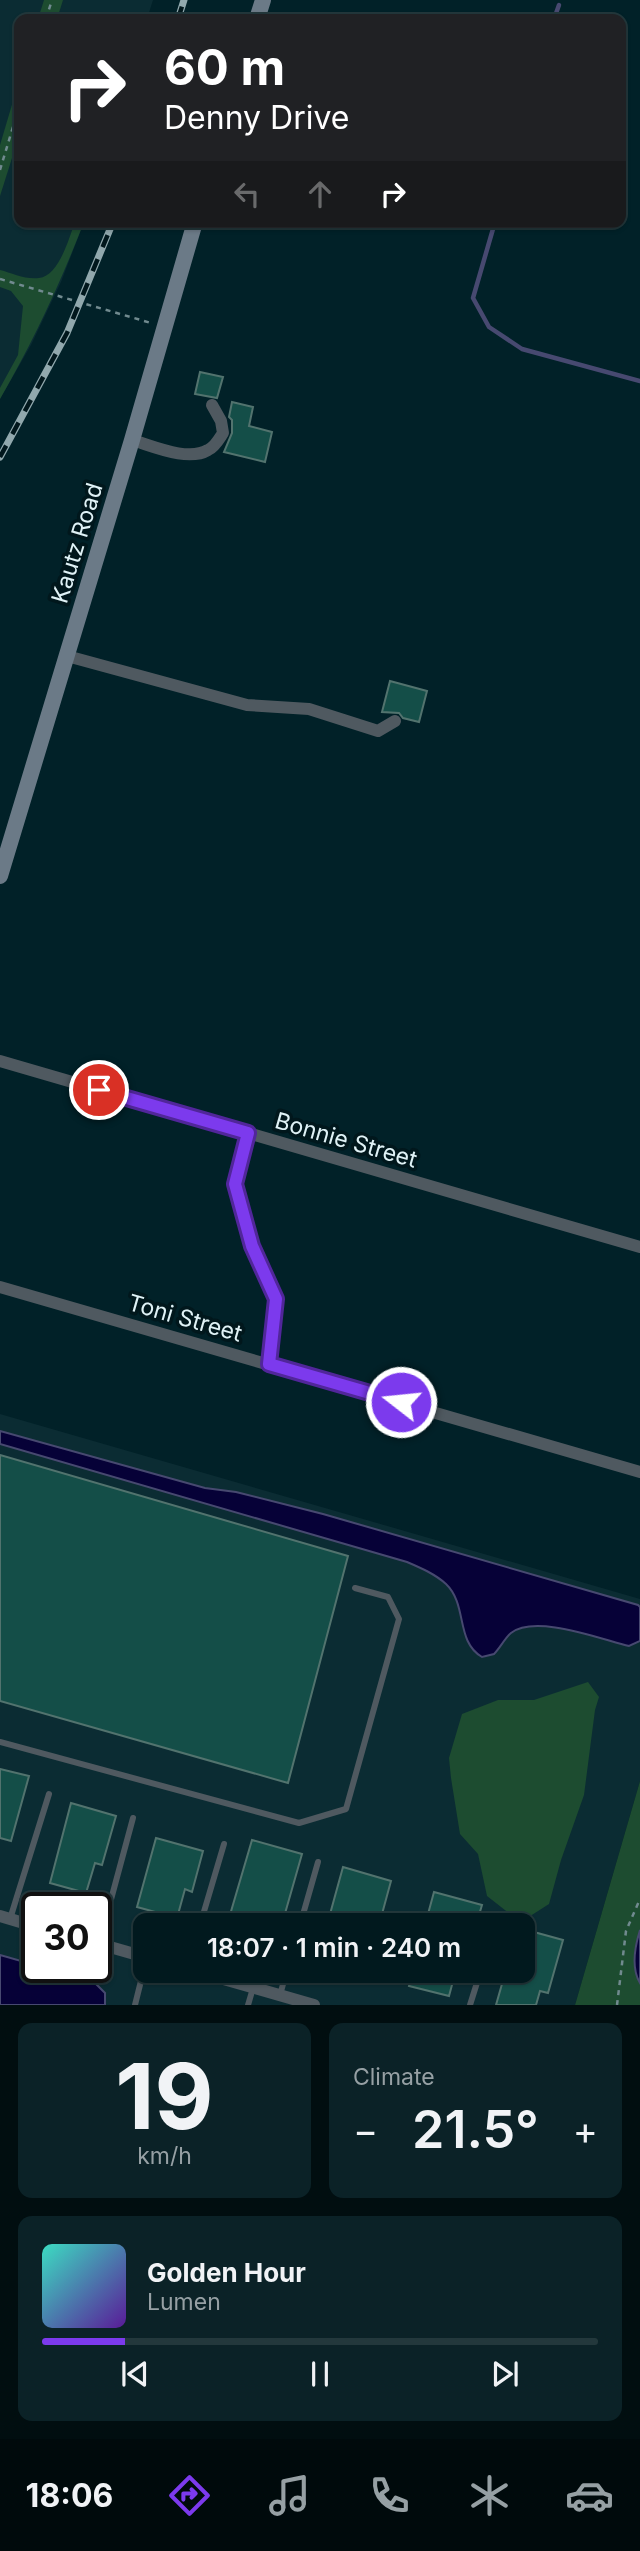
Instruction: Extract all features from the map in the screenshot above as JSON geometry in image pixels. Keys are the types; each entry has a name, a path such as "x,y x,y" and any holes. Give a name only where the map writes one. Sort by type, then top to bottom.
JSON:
{"street":[{"name":"Kautz Road","path":"0,876 193,228"},
{"path":"132,440 183,453 195,454 208,450 223,433 221,421 212,405"},
{"path":"66,656 247,705 309,709 378,731 395,721"},
{"name":"Bonnie Street","path":"0,1061 640,1247"},
{"path":"248,1133 235,1184 252,1246 276,1299 269,1364"},
{"name":"Toni Street","path":"0,1287 640,1472"},
{"path":"112,1948 133,1954"},
{"path":"236,1983 314,2005"}],"lane":[{"path":"0,1742 299,1823 346,1810 399,1619 388,1597 355,1588"},
{"path":"5,1918 49,1794"},
{"path":"112,1892 133,1818"},
{"path":"204,1913 224,1844"},
{"path":"303,1913 317,1862"},
{"path":"135,2005 140,1983"},
{"path":"279,1995 283,1983"},
{"path":"470,2005 477,1983"},
{"path":"248,2005 253,1988"}],"path":[{"path":"0,170 14,124"},
{"path":"0,279 163,326"},
{"path":"617,2005 626,1931 640,1899"}],"shaded area":[{"path":"0,0 153,0 149,14 14,14 14,228 82,228 61,282 31,345 0,399"},
{"path":"0,1414 640,1599 640,1781 575,2005 0,2005"},
{"path":"0,1431 205,1488 236,1492 323,1514 638,1605 640,1641 629,1646 568,1630 535,1626 511,1633 494,1654 482,1657 468,1642 453,1593 442,1580 423,1569 407,1562 0,1444"},
{"path":"640,1930 640,1983 635,1950"},
{"path":"0,1955 21,1961 21,1983 95,1983 105,1993 105,2005 0,2005"}],"green space":[{"path":"44,0 63,0 59,14 40,14"},
{"path":"14,98 14,152 0,196 0,145"},
{"path":"73,228 82,228 35,334 0,399 0,388 18,355 23,306 11,291 0,287 0,270 39,278 52,271"},
{"path":"588,1682 599,1697 584,1795 549,1904 535,1913 509,1913 487,1896 478,1854 460,1834 449,1758 462,1714 498,1700 534,1700"},
{"path":"640,1781 640,2005 575,2005"}],"building":[{"path":"200,372 223,377 217,398 195,394"},
{"path":"232,402 253,407 249,426 272,432 265,462 224,452 232,433 232,420 229,417"},
{"path":"390,681 427,691 419,722 403,718 399,713 382,712"},
{"path":"0,1455 348,1556 288,1783 0,1701"},
{"path":"0,1769 29,1776 11,1841 0,1838"},
{"path":"71,1803 116,1816 102,1865 95,1863 86,1892 50,1883"},
{"path":"156,1838 203,1851 192,1892 185,1889 178,1913 159,1913 137,1907"},
{"path":"252,1840 302,1854 285,1913 231,1913"},
{"path":"343,1867 391,1881 382,1913 330,1913"},
{"path":"434,1892 482,1905 480,1913 428,1913"},
{"path":"535,1932 563,1940 548,1993 540,1991 536,2005 496,2005 502,1983 535,1983"},
{"path":"410,1983 452,1983 449,1996 409,1986"}],"waterway":[{"path":"556,14 559,5"},
{"path":"493,228 473,298 489,327 522,349 640,381"}],"railway":[{"path":"180,14 184,0"},
{"path":"0,457 67,333 111,228"}],"route":[{"path":"99,1090 248,1133 235,1184 252,1246 276,1299 269,1364 401,1402"}]}
